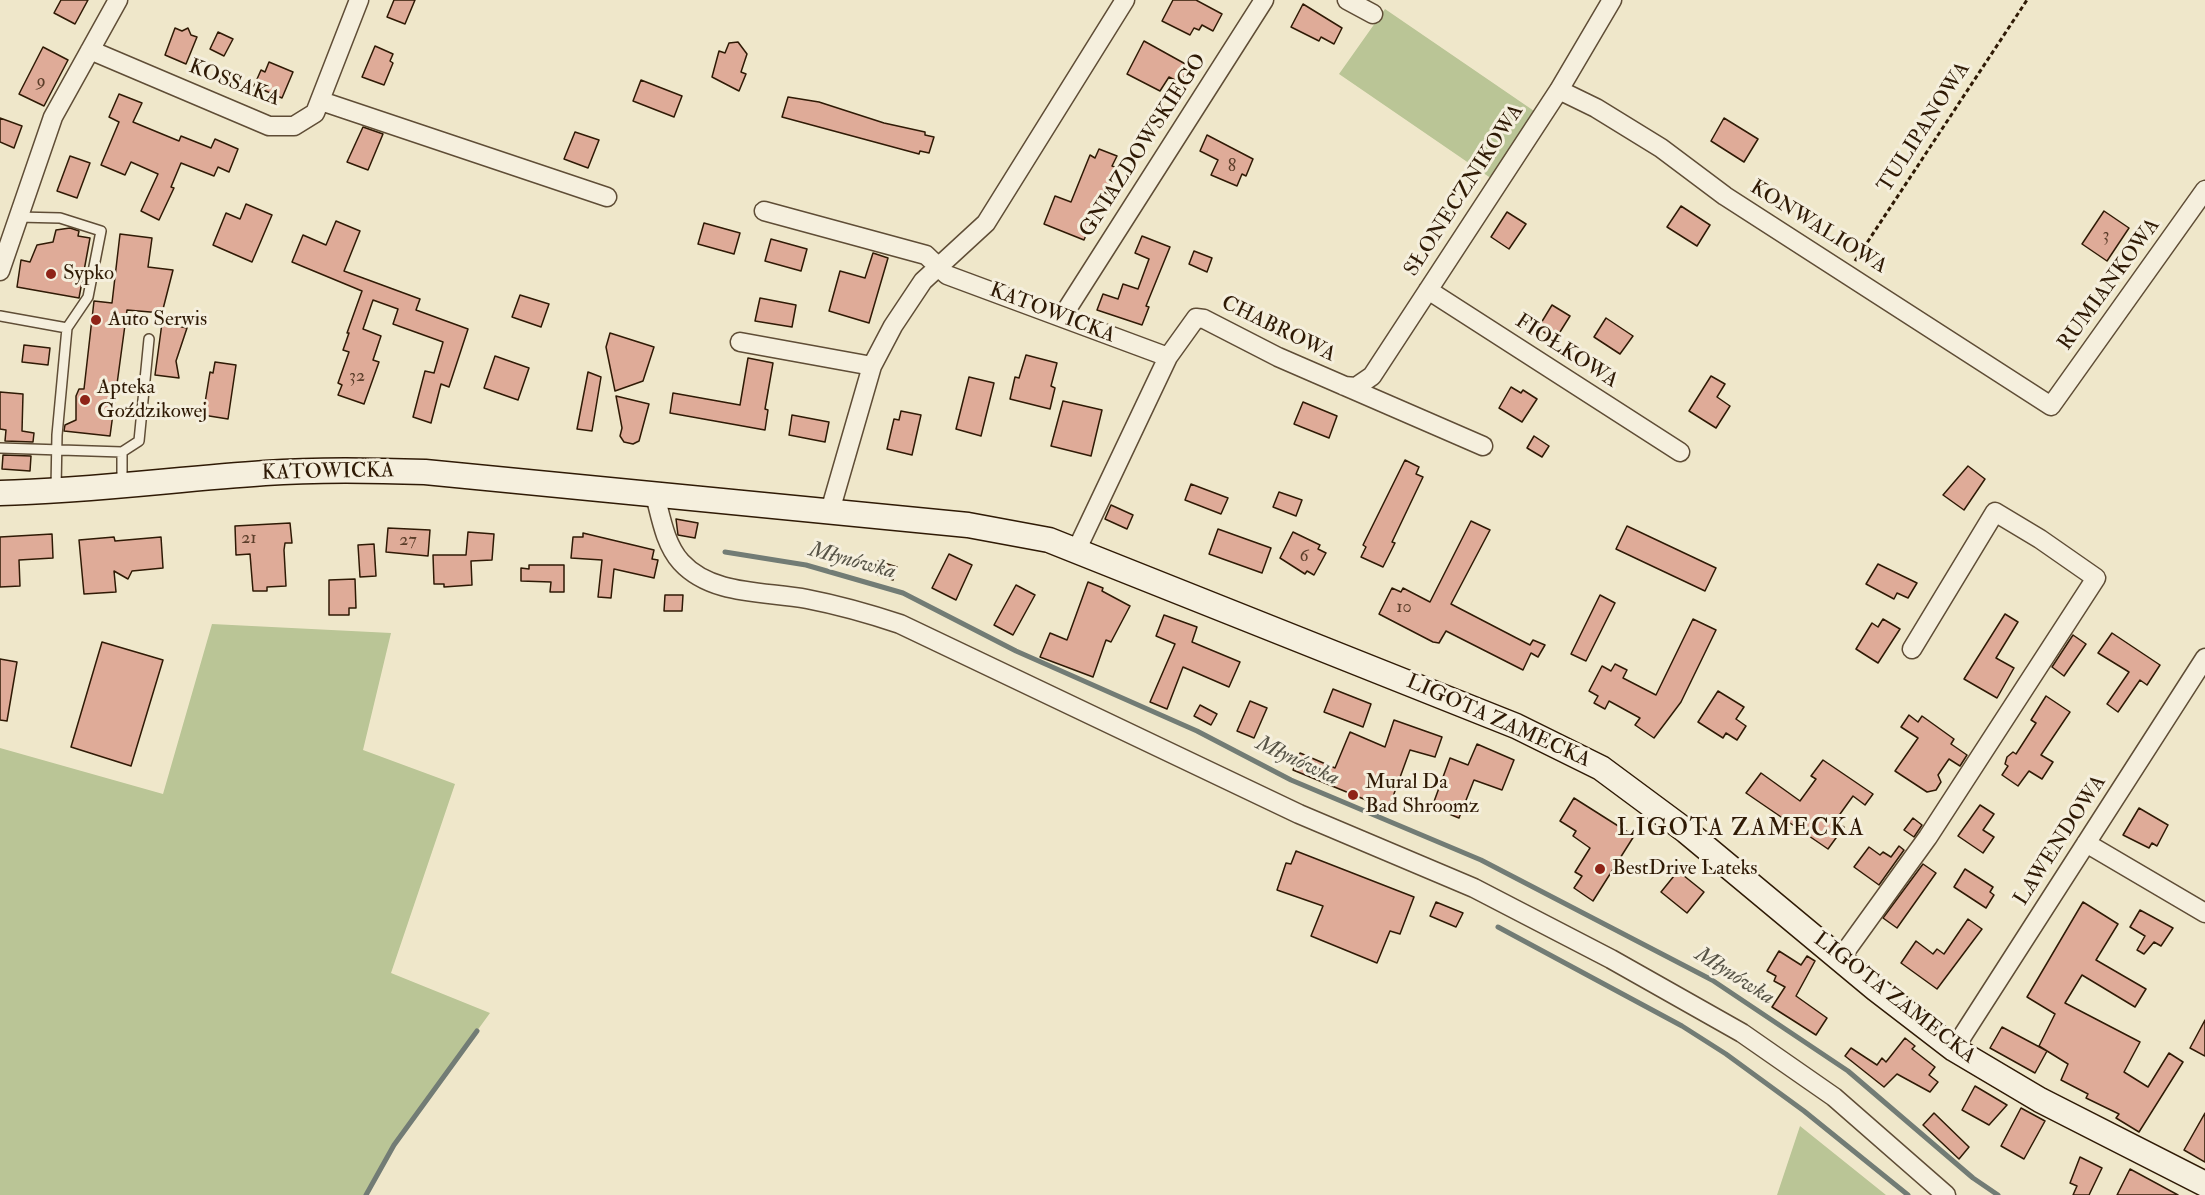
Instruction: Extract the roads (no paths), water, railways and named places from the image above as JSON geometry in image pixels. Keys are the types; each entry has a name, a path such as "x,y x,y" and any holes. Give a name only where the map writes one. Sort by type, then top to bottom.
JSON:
{"main road":[{"name":"KATOWICKA","path":"0,493 56,491 266,473 354,469 425,472 830,511"},
{"name":"LIGOTA ZAMECKA","path":"830,511 998,529 1048,540 1516,726 1601,768 1686,831 1840,959 1954,1049 2040,1100 2205,1184"}],"street":[{"path":"0,271 53,117 118,0"},
{"name":"KOSSAKA","path":"90,50 270,126 294,126 315,113 359,0"},
{"path":"830,511 872,366 899,317 923,281 986,223 1125,0"},
{"name":"GNIAZDOWSKIEGO","path":"1062,317 1264,0"},
{"path":"1347,0 1373,14"},
{"name":"SŁONECZNIKOWA","path":"1342,386 1356,387 1372,376 1559,90 1612,0"},
{"name":"KONWALIOWA","path":"1559,90 1596,108 1652,142 1725,196 1845,271 2051,406"},
{"path":"321,101 607,197"},
{"name":"RUMIANKOWA","path":"2051,406 2205,190"},
{"name":"KATOWICKA","path":"764,211 926,255 947,275 1168,357"},
{"name":"FIOŁKOWA","path":"1428,290 1680,452"},
{"name":"CHABROWA","path":"1076,551 1168,357 1196,318 1204,319 1278,357 1342,386 1483,446"},
{"path":"740,342 872,366"},
{"path":"655,495 672,549 682,564 706,580 755,593 805,598 872,614 900,624 1299,814 1474,888 1611,958 1742,1033 1834,1097 1946,1195"},
{"path":"1840,959 1928,837 2096,578 2040,538 1995,512 1912,649"},
{"name":"LAWENDOWA","path":"1954,1049 2205,658"},
{"path":"2086,843 2205,913"}],"lane":[{"path":"17,217 60,218 101,231 88,297 68,328 56,450 56,491"},
{"path":"0,316 68,328"},
{"path":"0,448 122,452 139,441 149,339"},
{"path":"122,452 122,485"}],"waterway":[{"name":"Młynówka","path":"725,552 806,565 903,593 1016,651 1197,731 1291,780 1481,860 1712,980 1848,1071 1973,1178 1998,1195"},
{"path":"1498,927 1682,1026 1726,1054 1804,1111 1908,1195"},
{"path":"366,1195 394,1145 477,1031"}],"place":[{"name":"Sypko","path":"51,274"},
{"name":"Auto Serwis","path":"96,320"},
{"name":"Apteka Goździkowej","path":"85,400"},
{"name":"Mural Da Bad Shroomz","path":"1353,795"},
{"name":"BestDrive Lateks","path":"1600,869"}],"district":[{"name":"LIGOTA ZAMECKA","path":"1741,830"}]}
